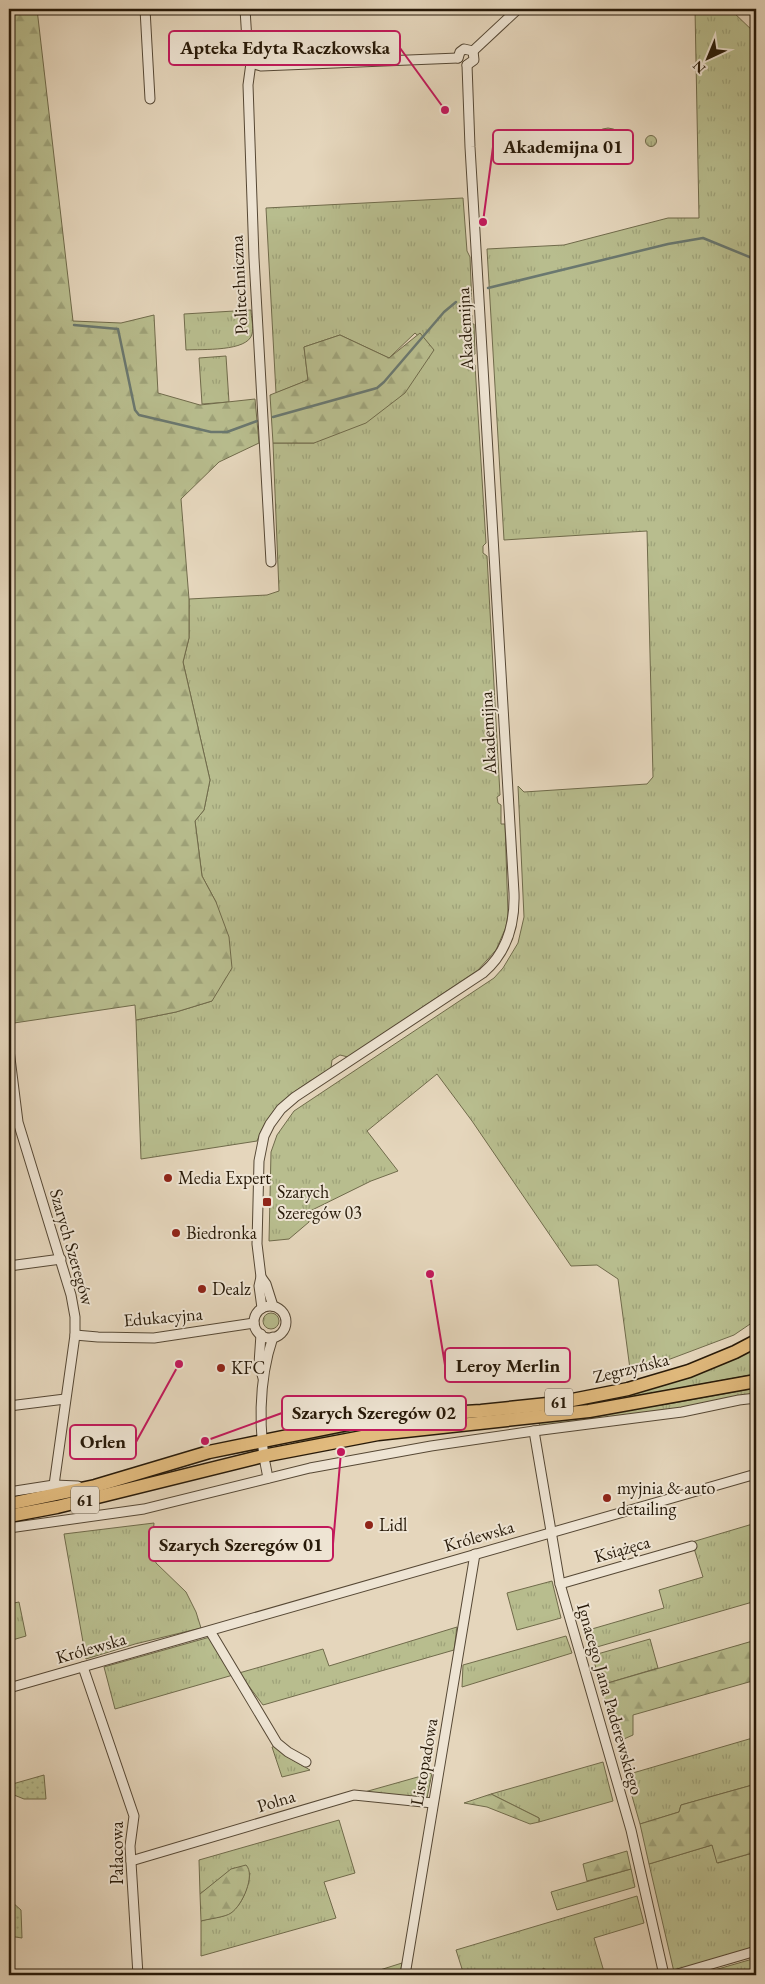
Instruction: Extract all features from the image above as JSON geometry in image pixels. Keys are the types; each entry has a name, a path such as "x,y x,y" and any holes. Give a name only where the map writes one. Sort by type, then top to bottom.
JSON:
{"main road":[{"name":"Zegrzyńska","path":"9,1504 95,1486 209,1452 382,1417 491,1410 557,1403 628,1389 689,1371 756,1341"},
{"name":"Zegrzyńska","path":"9,1516 57,1507 263,1456 378,1434 589,1410 756,1380"}],"street":[{"path":"145,9 150,99"},
{"name":"Politechniczna","path":"245,9 248,57 251,63 248,85 254,258 271,562"},
{"path":"473,51 518,9"},
{"path":"464,49 473,51 474,60 468,65 461,64 458,58 460,52 464,49"},
{"path":"251,63 261,66 458,58"},
{"name":"Akademijna","path":"262,1308 257,1244 258,1176 264,1136 276,1116 295,1097 484,973 504,948 513,922 514,893 471,156 468,65"},
{"name":"Szarych Szeregów","path":"9,1050 14,1123 61,1259 75,1313 75,1335 54,1485"},
{"path":"9,1266 61,1259"},
{"name":"Akademijna","path":"261,1277 266,1284 273,1306"},
{"path":"261,1334 273,1337 282,1333 286,1323 283,1312 273,1306 262,1308 257,1313 254,1323 261,1334 259,1364 264,1378"},
{"name":"Edukacyjna","path":"75,1335 154,1338 254,1323"},
{"path":"268,1478 263,1456 262,1440 264,1378 273,1337"},
{"path":"9,1406 65,1398"},
{"path":"9,1528 144,1510 268,1478 341,1462 534,1430 682,1412 756,1398"},
{"name":"Ignacego Jana Paderewskiego","path":"534,1430 560,1584 631,1830 664,1975"},
{"name":"Królewska","path":"9,1688 756,1474"},
{"path":"9,1492 54,1485 95,1486"},
{"name":"Książęca","path":"560,1584 692,1546"},
{"name":"Listopadowa","path":"405,1975 475,1554"},
{"path":"210,1631 277,1743 306,1762"},
{"name":"Pałacowa","path":"83,1667 134,1816 130,1846 138,1975"},
{"name":"Polna","path":"131,1861 354,1795 433,1803"},
{"path":"674,1975 756,1951"}],"green space":[{"path":"9,9 37,9 73,321 121,323 154,315 158,393 200,405 255,399 259,443 219,462 181,499 189,599 189,638 183,662 210,780 204,810 195,821 202,876 216,902 229,937 232,968 212,1001 176,1012 136,1020 135,1005 14,1023 9,1003"},
{"path":"695,9 730,9 756,34 756,1320 734,1335 657,1364 630,1369 618,1279 597,1265 571,1266 472,1121 437,1074 367,1131 398,1171 371,1181 308,1212 309,1222 289,1239 269,1241 271,1152 277,1135 294,1111 494,978 503,968 518,943 524,917 518,786 524,792 647,784 653,777 647,531 504,540 487,249 564,245 668,218 699,218"},
{"path":"608,128 618,132 622,142 618,152 608,156 598,152 594,142 598,132"},
{"path":"651,135 657,141 651,147 645,141"},
{"path":"463,198 467,251 470,257 472,307 468,307 469,315 472,315 472,324 474,324 475,354 472,356 473,364 475,365 486,543 483,546 483,553 487,556 500,795 497,797 498,803 501,805 501,824 505,824 508,914 506,927 496,950 478,970 348,1057 340,1055 332,1060 331,1068 297,1090 278,1106 263,1127 257,1141 141,1159 136,1020 176,1012 212,1001 216,902 202,876 195,821 204,810 210,780 183,662 189,638 189,599 267,595 279,591 273,443 314,443 434,350 415,333 389,358 340,335 304,347 308,380 276,393 266,208"},
{"path":"251,310 253,325 249,340 233,347 186,350 184,314"},
{"path":"420,333 434,350 405,393 366,423 314,443 273,443 270,395 308,380 304,347 340,335 389,358"},
{"path":"226,356 229,402 202,404 199,358"},
{"path":"271,1313 279,1321 271,1329 263,1321"},
{"path":"756,1348 756,1374 582,1406 371,1430 293,1442 393,1423 526,1412 600,1401 665,1385 692,1376"},
{"path":"756,1388 756,1396 661,1413 540,1428 539,1422 668,1404"},
{"path":"154,1523 152,1547 156,1563 186,1592 196,1612 201,1628 135,1644 86,1659 64,1534"},
{"path":"756,1523 756,1601 590,1649 585,1631 664,1608 659,1590 703,1577 692,1542"},
{"path":"552,1581 561,1618 517,1630 507,1593"},
{"path":"19,1602 26,1636 9,1641 9,1604"},
{"path":"457,1627 454,1650 263,1705 239,1673 323,1649 329,1666"},
{"path":"566,1636 572,1653 462,1687 463,1665"},
{"path":"210,1637 233,1675 115,1709 104,1667"},
{"path":"650,1639 658,1668 601,1685 593,1658 594,1655"},
{"path":"756,1640 756,1680 633,1715 633,1735 617,1742 601,1685"},
{"path":"756,1737 756,1784 681,1805 679,1812 640,1824 626,1775"},
{"path":"276,1746 286,1756 310,1770 282,1777 272,1747"},
{"path":"603,1762 613,1801 539,1822 539,1818 491,1794"},
{"path":"432,1773 427,1798 361,1793"},
{"path":"44,1775 46,1799 24,1799 9,1793 9,1785"},
{"path":"756,1784 756,1852 717,1863 712,1845 649,1864 640,1824 679,1812 681,1805"},
{"path":"491,1794 539,1818 539,1822 530,1824 487,1807 464,1803"},
{"path":"339,1820 355,1873 324,1882 336,1918 201,1956 201,1921 233,1911 241,1902 246,1891 250,1873 234,1868 200,1894 199,1860"},
{"path":"712,1845 718,1863 756,1852 756,1947 674,1972 649,1864"},
{"path":"627,1851 631,1869 587,1881 583,1864"},
{"path":"246,1865 249,1870 249,1883 235,1909 225,1916 201,1921 200,1894 231,1869"},
{"path":"631,1869 635,1887 557,1910 551,1892"},
{"path":"637,1896 644,1923 594,1938 605,1975 556,1975 543,1968 544,1973 528,1970 506,1975 464,1975 456,1950"},
{"path":"12,1902 21,1910 22,1938 9,1936 9,1906"},
{"path":"756,1958 756,1975 712,1975 711,1971"},
{"path":"402,1963 400,1975 364,1975"},
{"path":"528,1970 544,1973 544,1975 506,1975"}],"waterway":[{"path":"488,288 668,244 703,238 752,258"},
{"path":"465,295 470,293"},
{"path":"273,417 377,388 444,312 456,302"},
{"path":"74,325 118,329 135,410 139,415 211,432 227,432 257,421"}],"place":[{"name":"Apteka Edyta Raczkowska","path":"445,110"},
{"name":"Akademijna 01","path":"483,222"},
{"name":"Media Expert","path":"168,1178"},
{"name":"Szarych Szeregów 03","path":"267,1202"},
{"name":"Biedronka","path":"176,1233"},
{"name":"Leroy Merlin","path":"430,1274"},
{"name":"Dealz","path":"202,1289"},
{"name":"Orlen","path":"179,1364"},
{"name":"KFC","path":"221,1368"},
{"name":"Szarych Szeregów 02","path":"205,1441"},
{"name":"Szarych Szeregów 01","path":"341,1452"},
{"name":"myjnia & auto detailing","path":"607,1498"},
{"name":"Lidl","path":"369,1525"}]}
